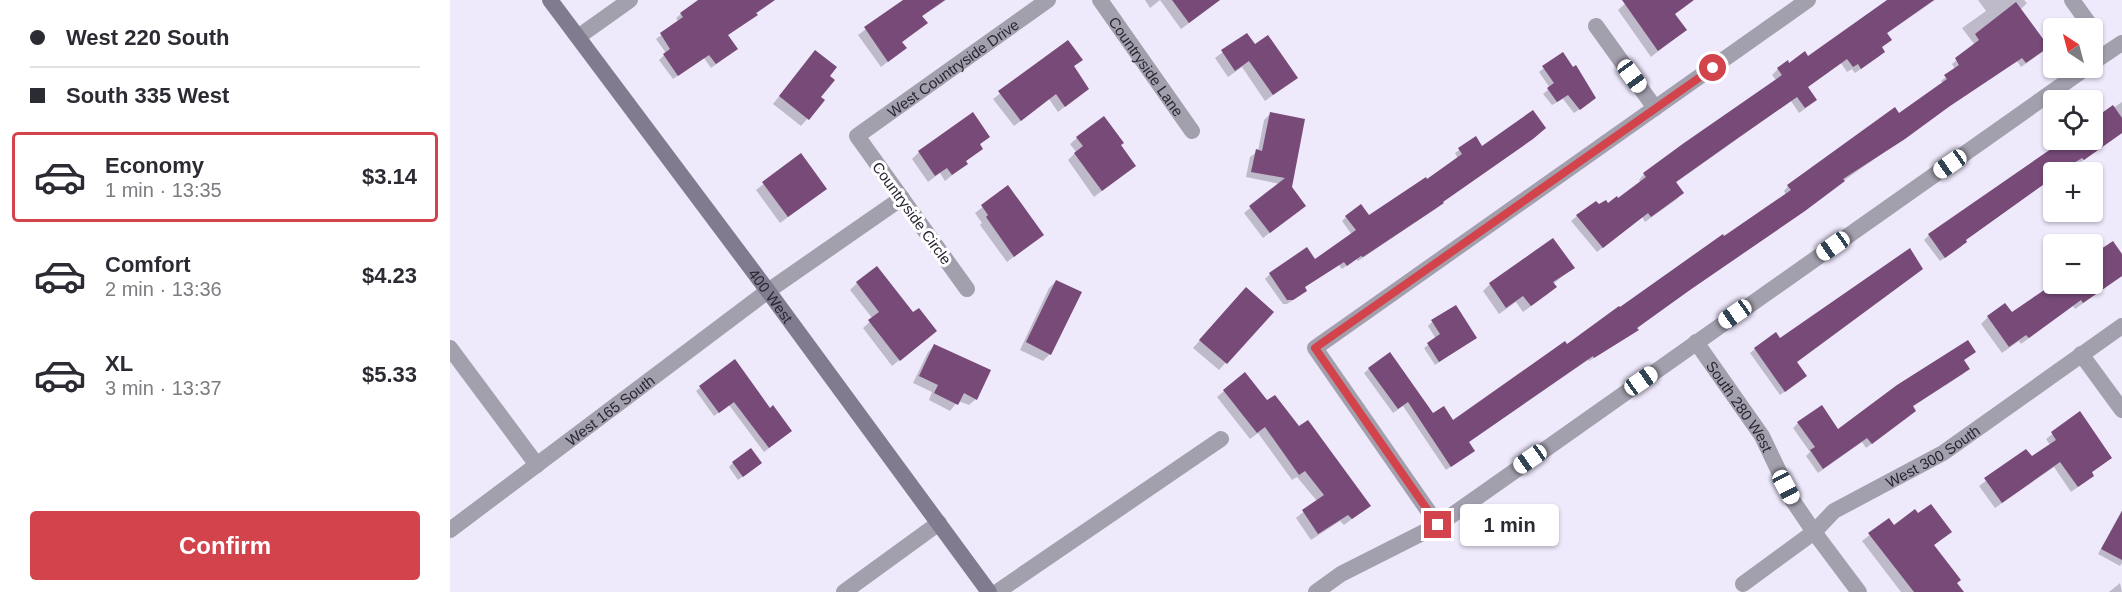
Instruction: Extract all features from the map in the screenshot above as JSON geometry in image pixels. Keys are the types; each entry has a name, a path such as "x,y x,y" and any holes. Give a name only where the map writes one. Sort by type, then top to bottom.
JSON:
{"main road":[{"name":"400 West","path":"550,0 989,592"}],"street":[{"path":"578,37 630,0"},
{"name":"West Countryside Drive","path":"857,136 1048,0"},
{"name":"Countryside Lane","path":"1100,0 1192,131"},
{"path":"1438,525 1315,348 1808,0"},
{"path":"2072,0 2084,18"},
{"path":"1596,26 1656,108"},
{"path":"2103,38 2115,47"},
{"path":"1316,592 1341,574 1438,525 2072,78"},
{"name":"Countryside Circle","path":"857,136 967,289"},
{"path":"768,291 902,198"},
{"name":"West 165 South","path":"450,530 768,291"},
{"name":"West 300 South","path":"1743,584 1814,532 1834,511 1943,453 2122,326"},
{"name":"South 280 West","path":"1696,342 1762,436 1793,501 1859,592"},
{"path":"450,348 537,465"},
{"path":"2081,354 2122,410"},
{"path":"997,592 1221,439"},
{"path":"844,592 939,522"}],"building":[{"path":"698,0 775,0 756,13 758,15 728,35 738,49 716,64 709,55 678,76 663,54 670,49 660,33 683,17 680,13"},
{"path":"903,0 945,0 922,16 928,23 902,42 907,48 888,62 864,27"},
{"path":"1172,0 1220,0 1189,23"},
{"path":"1622,0 1694,0 1675,14 1687,30 1658,51"},
{"path":"1887,0 1934,0 1887,33 1892,40 1882,47 1885,52 1861,69 1858,64 1853,67 1847,59 1808,87 1817,100 1805,108 1797,97 1676,182 1684,193 1651,217 1648,213 1603,248 1576,215 1596,201 1599,204 1606,200 1608,203 1617,196 1618,198 1646,177 1643,173 1782,75 1777,68 1788,60 1789,63 1805,51 1808,56"},
{"path":"2016,2 2043,39 2043,51 2026,63 2022,58 1843,179 1845,181 1805,211 1637,328 1639,330 1594,358 1593,356 1469,442 1475,451 1451,467 1408,402 1398,409 1368,368 1390,352 1433,413 1444,406 1453,420 1565,341 1567,344 1723,234 1724,236 1791,190 1787,185 1895,107 1899,113 1947,79 1944,75 1959,65 1955,58 1979,40 1975,34"},
{"path":"1247,33 1255,44 1268,35 1298,78 1273,95 1249,61 1235,71 1221,50"},
{"path":"1068,40 1083,60 1074,66 1089,89 1065,107 1056,94 1021,121 998,91"},
{"path":"815,50 837,67 830,76 835,80 821,97 825,100 809,120 779,96"},
{"path":"1563,52 1573,67 1576,65 1596,98 1580,110 1568,95 1557,102 1547,88 1554,83 1542,66"},
{"path":"2113,105 2122,118 2122,133 2103,146 2103,112"},
{"path":"1533,110 1546,128 1533,139 1444,203 1363,257 1361,256 1347,266 1344,262 1305,287 1307,291 1293,300 1287,300 1269,273 1307,247 1315,259 1356,230 1345,216 1361,204 1369,215 1462,154 1458,148 1476,136 1482,146"},
{"path":"973,112 990,137 980,144 983,149 966,161 968,164 952,175 947,168 935,176 918,151"},
{"path":"1270,112 1305,119 1292,187 1306,206 1270,233 1249,206 1285,178 1251,172 1256,149 1262,151"},
{"path":"1104,116 1124,143 1121,145 1136,166 1102,191 1074,153 1083,146 1076,137"},
{"path":"2050,150 2098,150 2084,160 2082,158 2076,162 2043,162 2043,185 1966,240 1967,242 1945,258 1928,234"},
{"path":"801,153 827,189 788,217 762,182"},
{"path":"1008,185 1044,235 1014,257 986,217 988,215 981,205"},
{"path":"1553,238 1575,268 1553,282 1557,287 1531,306 1523,296 1506,308 1489,283"},
{"path":"2113,241 2122,254 2122,276 2103,289 2103,248"},
{"path":"1910,248 1923,269 1797,362 1807,376 1785,392 1754,348 1776,332 1780,338"},
{"path":"877,266 913,312 919,308 937,331 900,361 868,320 879,312 856,282"},
{"path":"1056,280 1082,292 1051,355 1026,342"},
{"path":"1246,287 1274,312 1227,364 1199,340"},
{"path":"2043,291 2043,294 2096,294 2083,303 2081,300 2029,338 2026,335 2009,347 1987,316 2005,303 2012,312"},
{"path":"1456,305 1477,338 1439,362 1427,343 1440,334 1431,320"},
{"path":"1968,340 1976,352 1964,360 1970,369 1913,406 1916,411 1872,444 1867,438 1823,469 1810,450 1815,447 1797,422 1822,405 1838,429 1897,385"},
{"path":"934,344 991,370 977,400 964,393 958,405 934,393 938,385 919,376"},
{"path":"735,359 770,408 773,405 792,431 769,448 734,402 719,413 699,386"},
{"path":"1245,372 1267,400 1275,395 1299,426 1308,420 1371,506 1352,519 1348,515 1318,534 1302,510 1324,495 1305,471 1299,475 1265,427 1257,433 1223,390"},
{"path":"2080,411 2112,458 2092,472 2094,476 2078,487 2060,462 2002,503 1984,478 2026,449 2032,456 2056,440 2051,432"},
{"path":"751,448 762,463 743,477 732,462"},
{"path":"1931,504 1952,532 1934,545 1961,580 1957,583 1964,592 1914,592 1868,533 1889,518 1894,525 1915,509 1918,513"},
{"path":"2122,511 2122,560 2101,549"}],"route":[{"path":"1438,525 1315,348 1713,68"}]}
